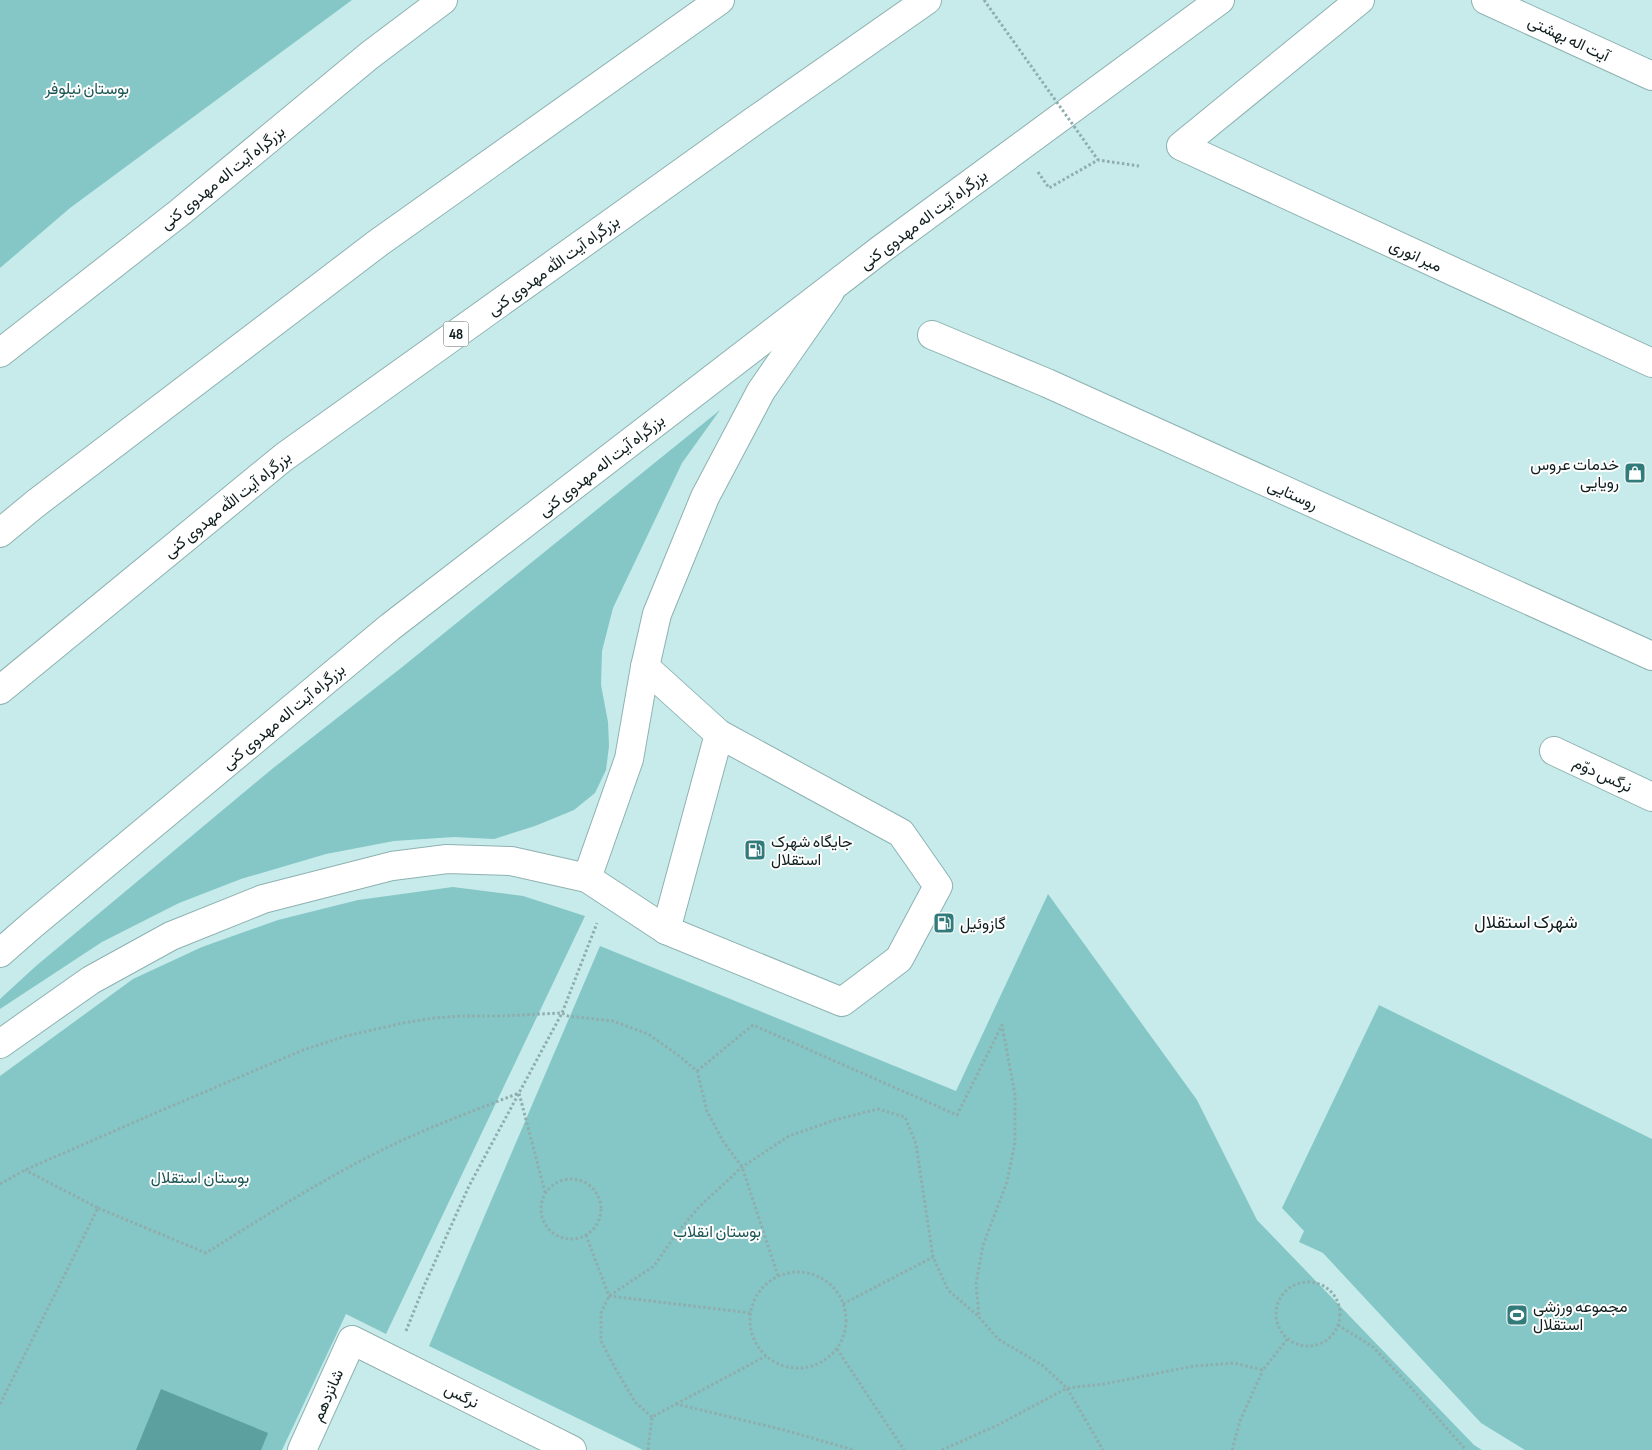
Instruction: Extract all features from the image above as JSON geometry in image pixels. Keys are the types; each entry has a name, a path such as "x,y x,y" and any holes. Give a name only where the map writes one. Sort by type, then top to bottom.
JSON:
{"main road":[{"name":"بزرگراه آیت اله مهدوی کنی","path":"0,353 179,213 370,55 443,0"},
{"path":"0,533 35,504 378,243 720,0"},
{"name":"بزرگراه آیت الله مهدوی کنی","path":"0,690 284,457 928,0"},
{"name":"بزرگراه آیت اله مهدوی کنی","path":"0,953 390,628 887,244 1220,0"},
{"name":"میر انوری","path":"1360,0 1181,146 1652,363"},
{"name":"آیت اله بهشتی","path":"1486,0 1652,76"},
{"path":"598,885 629,759 645,667 657,614 705,497 760,391 834,286"},
{"name":"روستایی","path":"932,335 1047,383 1652,656"},
{"path":"0,1044 91,980 171,936 263,899 392,866 446,858 511,861 598,885 666,930 842,1002 899,959 938,886 901,833 720,734 645,667"},
{"path":"666,930 720,734"},
{"name":"نرگس دوّم","path":"1554,751 1652,797"},
{"name":"نرگس","path":"352,1340 572,1450"},
{"name":"شانزدهم","path":"302,1450 352,1340"}],"path":[{"path":"984,0 1098,160"},
{"path":"1049,188 1098,160 1139,166"},
{"path":"394,1361 424,1286 469,1186 562,1013 598,885"},
{"path":"0,1184 25,1170 303,1050 346,1036 434,1018 562,1013 568,1016 613,1022 648,1034 678,1054 697,1071 707,1111 723,1142 742,1167 778,1276"},
{"path":"697,1071 753,1025 957,1115 1002,1025 1015,1095 1015,1142 1007,1182 982,1245 976,1284 979,1317"},
{"path":"519,1093 546,1192"},
{"path":"25,1170 98,1208 206,1253 328,1178 377,1152 421,1131 519,1093"},
{"path":"652,1417 635,1402 601,1340 601,1313 609,1296 654,1266 677,1233 699,1207 742,1167 788,1136 836,1120 878,1109 905,1117 916,1144 933,1257 948,1290 979,1317 998,1339 1042,1365 1067,1388 1103,1450"},
{"path":"580,1179 595,1190 600,1199 602,1210 599,1220 594,1229 586,1235 576,1238 565,1238 548,1228 543,1220 541,1210 546,1192 560,1180 580,1179"},
{"path":"0,1404 98,1208"},
{"path":"586,1235 609,1296"},
{"path":"843,1304 933,1257"},
{"path":"793,1272 809,1273 824,1280 836,1290 843,1304 846,1319 844,1335 837,1349 825,1360 811,1367 795,1368 780,1364 766,1356 756,1344 751,1329 750,1313 755,1298 765,1286 778,1276 793,1272"},
{"path":"1317,1283 1328,1288 1339,1304 1340,1315 1338,1324 1334,1333 1326,1340 1307,1346 1288,1338 1280,1330 1276,1309 1280,1298 1286,1290 1296,1284 1317,1283"},
{"path":"609,1296 750,1313"},
{"path":"1338,1324 1373,1347 1466,1450"},
{"path":"1232,1450 1240,1421 1263,1370 1288,1338"},
{"path":"837,1349 904,1450"},
{"path":"652,1417 766,1356"},
{"path":"942,1450 998,1426 1067,1388 1104,1384 1194,1366 1234,1363 1263,1370"},
{"path":"676,1404 784,1430 854,1450"},
{"path":"648,1450 652,1417"}],"green space":[{"name":"بوستان نیلوفر","path":"0,0 352,0 70,208 0,268"},
{"path":"720,410 682,463 613,608 602,651 601,685 608,722 609,746 606,770 595,793 574,810 535,826 494,839 454,837 394,841 326,854 241,879 179,903 102,942 0,1009 0,999 36,966 272,769 401,668"},
{"name":"بوستان استقلال","path":"453,887 523,896 585,916 386,1334 346,1314 282,1450 0,1450 0,1076 133,979 202,947 278,920 358,900"},
{"name":"بوستان انقلاب","path":"1048,894 1197,1100 1257,1220 1474,1445 1482,1450 643,1450 429,1346 600,946 956,1091"},
{"name":"مجموعه ورزشی استقلال","path":"1379,1005 1652,1139 1652,1450 1525,1450 1481,1423 1323,1253 1299,1242 1304,1231 1282,1208"}],"shaded area":[{"path":"161,1389 268,1433 261,1450 136,1450"}],"place":[{"name":"خدمات عروس رویایی","path":"1635,473"},
{"name":"جایگاه شهرک استقلال","path":"755,850"},
{"name":"گازوئیل","path":"944,923"},
{"name":"مجموعه ورزشی استقلال","path":"1517,1315"}],"district":[{"name":"شهرک استقلال","path":"1526,922"}]}
